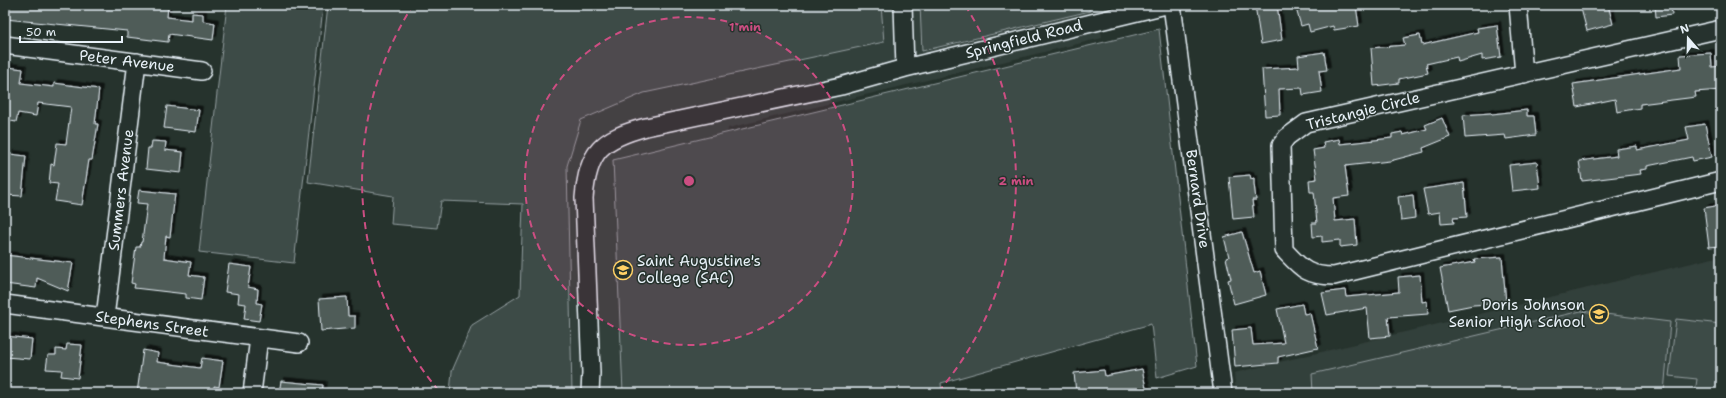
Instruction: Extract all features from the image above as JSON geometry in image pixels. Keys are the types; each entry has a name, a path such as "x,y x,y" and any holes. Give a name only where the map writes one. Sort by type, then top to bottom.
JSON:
{"street":[{"path":"903,5 905,68"},
{"path":"1518,5 1524,74"},
{"name":"Springfield Road","path":"590,393 591,373 584,198 590,164 598,150 611,139 640,129 841,86 905,68 1162,6"},
{"name":"Bernard Drive","path":"1162,6 1224,393"},
{"name":"Tristangie Circle","path":"1721,29 1306,122 1296,129 1281,145 1284,250 1304,270 1318,276 1334,276 1721,181"},
{"name":"Peter Avenue","path":"5,45 202,71"},
{"name":"Summers Avenue","path":"105,317 137,62"},
{"name":"Stephens Street","path":"5,304 299,343"},
{"path":"252,393 259,338"}],"shaded area":[{"path":"227,5 293,5 323,8 294,263 199,252"},
{"path":"328,5 881,5 884,42 644,93 581,120 567,166 572,393 450,393 452,371 472,325 520,295 523,204 441,201 437,228 391,224 393,196 308,182"},
{"name":"Saint Augustine's College (SAC)","path":"331,5 1098,5 1102,38 728,128 703,393 519,393 545,144"},
{"path":"920,5 1089,5 1090,11 922,51"},
{"path":"1159,29 1197,366 1157,378 1151,324 941,383 942,393 623,393 613,160"},
{"name":"Doris Johnson Senior High School","path":"1721,256 1721,393 1236,393 1234,373"},
{"path":"1581,311 1670,322 1664,393 1313,393 1312,374"},
{"path":"1676,319 1721,324 1721,393 1695,393 1697,379 1669,376"}],"building":[{"path":"5,5 168,6 167,17 192,20 192,13 203,14 203,21 215,23 213,40 169,34 168,42 127,37 127,31 5,19"},
{"path":"1255,5 1277,5 1282,40 1261,44"},
{"path":"1295,5 1356,6 1359,26 1334,30 1333,26 1310,32 1308,24 1301,26"},
{"path":"1580,5 1608,5 1613,24 1587,31"},
{"path":"1655,5 1671,5 1672,15 1656,17"},
{"path":"1497,25 1501,57 1482,60 1482,55 1458,62 1457,57 1426,64 1428,73 1399,79 1399,83 1374,86 1371,48 1405,45 1403,38 1420,35 1422,45 1478,32 1477,28"},
{"path":"1324,52 1327,70 1319,71 1322,92 1303,95 1302,88 1279,89 1280,115 1265,116 1262,69 1299,67 1298,56"},
{"path":"1711,53 1712,67 1721,66 1721,90 1695,92 1696,97 1640,104 1640,108 1617,112 1615,99 1577,107 1573,84 1681,68 1680,55"},
{"path":"8,67 23,69 21,83 54,87 54,83 99,89 95,124 98,124 92,160 89,160 82,205 55,201 58,184 49,183 51,164 54,165 57,143 66,144 71,107 38,103 36,116 18,113 16,122 5,120 5,90"},
{"path":"167,106 199,110 196,132 164,128"},
{"path":"1527,110 1527,116 1534,116 1536,135 1506,139 1505,135 1465,138 1463,115 1492,114"},
{"path":"1442,118 1450,137 1423,148 1424,152 1390,161 1345,166 1349,196 1333,198 1335,221 1355,219 1357,245 1340,247 1340,240 1322,242 1322,236 1313,237 1312,223 1317,223 1314,192 1310,192 1309,180 1317,179 1313,150 1324,148 1323,142 1339,139 1340,144 1392,138 1392,134 1402,132 1403,135 1427,129 1425,125"},
{"path":"1705,124 1712,157 1693,161 1692,157 1647,166 1647,169 1640,170 1641,174 1582,181 1579,161 1617,156 1616,149 1637,146 1637,150 1689,140 1686,127"},
{"path":"152,141 166,142 165,150 183,152 181,173 146,169 148,148 151,148"},
{"path":"10,154 26,156 22,196 6,195 5,162 9,162"},
{"path":"1537,162 1540,188 1512,191 1509,165"},
{"path":"1250,175 1251,179 1254,178 1256,200 1252,200 1254,217 1233,219 1229,177"},
{"path":"1464,183 1467,217 1453,218 1454,223 1441,224 1440,212 1428,214 1423,189"},
{"path":"139,190 175,194 170,237 166,236 164,258 191,262 189,275 204,277 201,300 186,298 186,294 134,288 135,284 131,283 136,247 140,247 142,242 147,204 137,203"},
{"path":"1413,195 1415,218 1401,220 1398,197"},
{"path":"1721,205 1721,246 1709,247 1704,208"},
{"path":"1242,232 1254,273 1260,271 1266,295 1234,304 1228,280 1231,279 1226,258 1229,257 1224,237"},
{"path":"5,255 73,263 68,291 37,278 36,288 5,284"},
{"path":"1502,257 1506,303 1473,305 1448,310 1440,268 1475,262 1474,259"},
{"path":"229,264 251,267 248,287 258,289 257,303 262,304 259,321 244,319 246,304 238,303 239,294 225,292"},
{"path":"1420,275 1422,302 1427,301 1428,314 1388,317 1390,336 1370,338 1367,308 1327,315 1322,293 1345,290 1346,297 1399,292 1398,277"},
{"path":"347,297 348,316 355,316 355,328 321,331 319,299"},
{"path":"1302,304 1304,314 1310,313 1318,348 1278,357 1278,363 1235,367 1232,330 1251,328 1253,345 1284,343 1277,309"},
{"path":"5,336 32,339 30,359 5,357"},
{"path":"67,344 82,345 78,378 61,376 62,370 46,369 48,355 56,355 56,349 66,350"},
{"path":"143,350 158,353 157,362 200,368 202,358 223,361 219,387 214,386 214,393 137,393"},
{"path":"1142,369 1147,393 1076,393 1074,373 1104,370 1105,376"},
{"path":"281,381 323,385 322,393 279,393"}],"place":[{"name":"Saint Augustine's College (SAC)","path":"623,270"},
{"name":"Doris Johnson Senior High School","path":"1599,314"}]}
